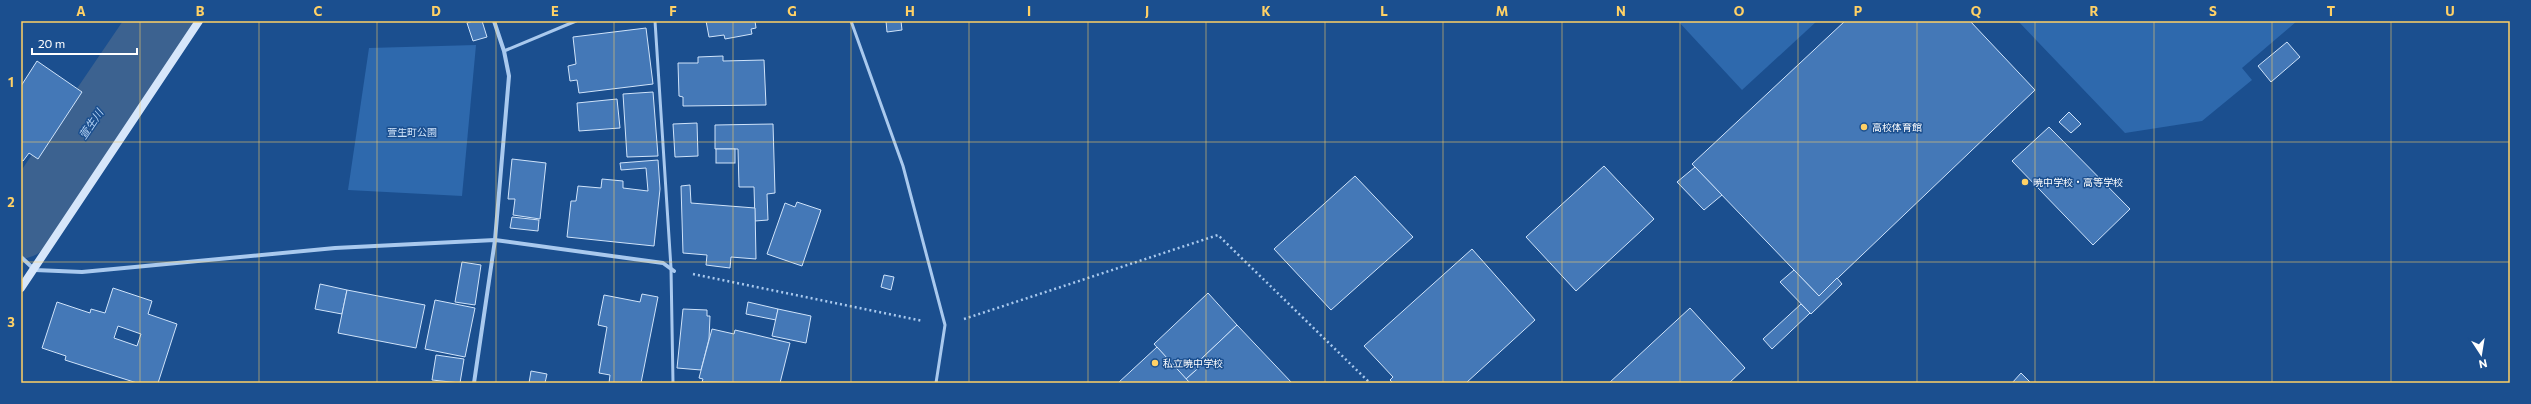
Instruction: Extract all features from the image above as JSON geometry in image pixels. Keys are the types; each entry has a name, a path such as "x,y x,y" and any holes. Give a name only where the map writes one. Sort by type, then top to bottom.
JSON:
{"street":[{"path":"21,288 35,270 199,21"},
{"path":"474,383 495,240 509,76 504,51 494,21"},
{"path":"21,257 35,270 82,272 335,248 495,240 663,263 673,269"}],"lane":[{"path":"504,51 576,21"},
{"path":"655,21 673,269 672,383"},
{"path":"851,21 903,166 945,325 936,383"}],"path":[{"path":"673,269 945,325 1218,235 1370,383"}],"green space":[{"path":"1678,21 1817,21 1742,90"},
{"path":"2018,21 2297,21 2242,68 2252,80 2202,121 2125,133"},
{"name":"萱生町公園","path":"476,45 462,196 348,190 369,48"}],"building":[{"path":"482,21 487,37 473,41 467,23"},
{"path":"706,21 755,21 756,28 751,29 752,34 725,39 724,35 709,37"},
{"path":"886,21 901,21 902,30 887,32"},
{"name":"高校体育館","path":"1845,21 1970,21 2035,90 1819,296 1692,164"},
{"path":"646,28 653,84 579,93 577,80 570,81 568,66 576,64 573,37"},
{"path":"2287,42 2300,57 2271,82 2258,66"},
{"path":"723,56 723,61 764,60 766,105 683,106 683,97 679,96 678,63 698,63 698,57"},
{"path":"37,61 82,92 38,159 29,153 23,161 21,160 21,86"},
{"path":"653,92 658,156 627,157 623,94"},
{"path":"617,99 620,128 579,131 577,103"},
{"path":"2069,112 2081,124 2071,133 2059,122"},
{"path":"697,123 698,156 675,157 673,124"},
{"path":"773,124 775,193 767,194 768,220 755,221 754,187 739,187 738,149 715,149 715,125"},
{"path":"2049,127 2130,209 2093,245 2012,161"},
{"path":"716,149 735,149 735,163 716,163"},
{"path":"512,159 546,163 540,219 513,215 515,199 508,199"},
{"path":"658,160 660,189 654,246 567,237 571,201 576,201 578,186 601,188 602,179 623,181 623,188 648,191 646,168 621,170 620,163"},
{"path":"1604,166 1654,219 1576,291 1526,237"},
{"path":"1695,167 1722,195 1704,210 1677,182"},
{"path":"1355,176 1413,237 1331,310 1274,249"},
{"path":"690,185 691,203 755,208 756,259 731,257 730,268 706,265 707,255 683,253 681,186"},
{"path":"797,202 821,210 802,266 767,254 785,203 795,207"},
{"path":"512,217 539,220 538,231 510,228"},
{"path":"1472,249 1535,320 1466,383 1393,383 1390,380 1393,377 1364,346"},
{"path":"462,262 481,265 475,305 455,302"},
{"path":"1794,270 1819,296 1837,278 1842,284 1811,314 1780,282"},
{"path":"884,275 894,277 891,290 881,287"},
{"path":"320,284 347,290 342,314 315,309"},
{"path":"113,288 152,301 148,314 177,324 158,383 137,383 65,360 66,356 42,348 57,302 90,313 91,309 105,313","holes":["118,326 141,334 137,346 114,338"]},
{"path":"347,290 425,305 416,348 338,333"},
{"path":"1208,293 1237,325 1200,360 1204,363 1186,379 1154,344"},
{"path":"642,294 658,297 641,383 609,383 610,375 599,373 607,327 598,325 604,295 640,302"},
{"path":"435,300 475,308 465,357 425,349"},
{"path":"748,302 778,309 776,320 746,314"},
{"path":"1801,304 1810,313 1772,349 1763,339"},
{"path":"1690,308 1745,368 1729,383 1609,383"},
{"path":"683,309 707,310 707,316 710,316 709,339 701,370 677,368"},
{"path":"778,309 811,316 806,343 772,336"},
{"path":"1237,325 1292,383 1190,383 1186,379 1204,363 1200,360"},
{"path":"712,329 734,334 735,330 790,343 780,383 702,382 703,379 699,378"},
{"name":"私立暁中学校","path":"1157,347 1190,383 1118,383"},
{"path":"436,355 464,359 460,383 432,380"},
{"path":"531,371 547,374 545,383 529,383"},
{"path":"2021,373 2031,383 2012,383"}],"waterway":[{"name":"萱生川","path":"21,227 161,21"}],"place":[{"name":"高校体育館","path":"1864,127"},
{"name":"暁中学校・高等学校","path":"2025,182"},
{"name":"私立暁中学校","path":"1155,363"}]}
